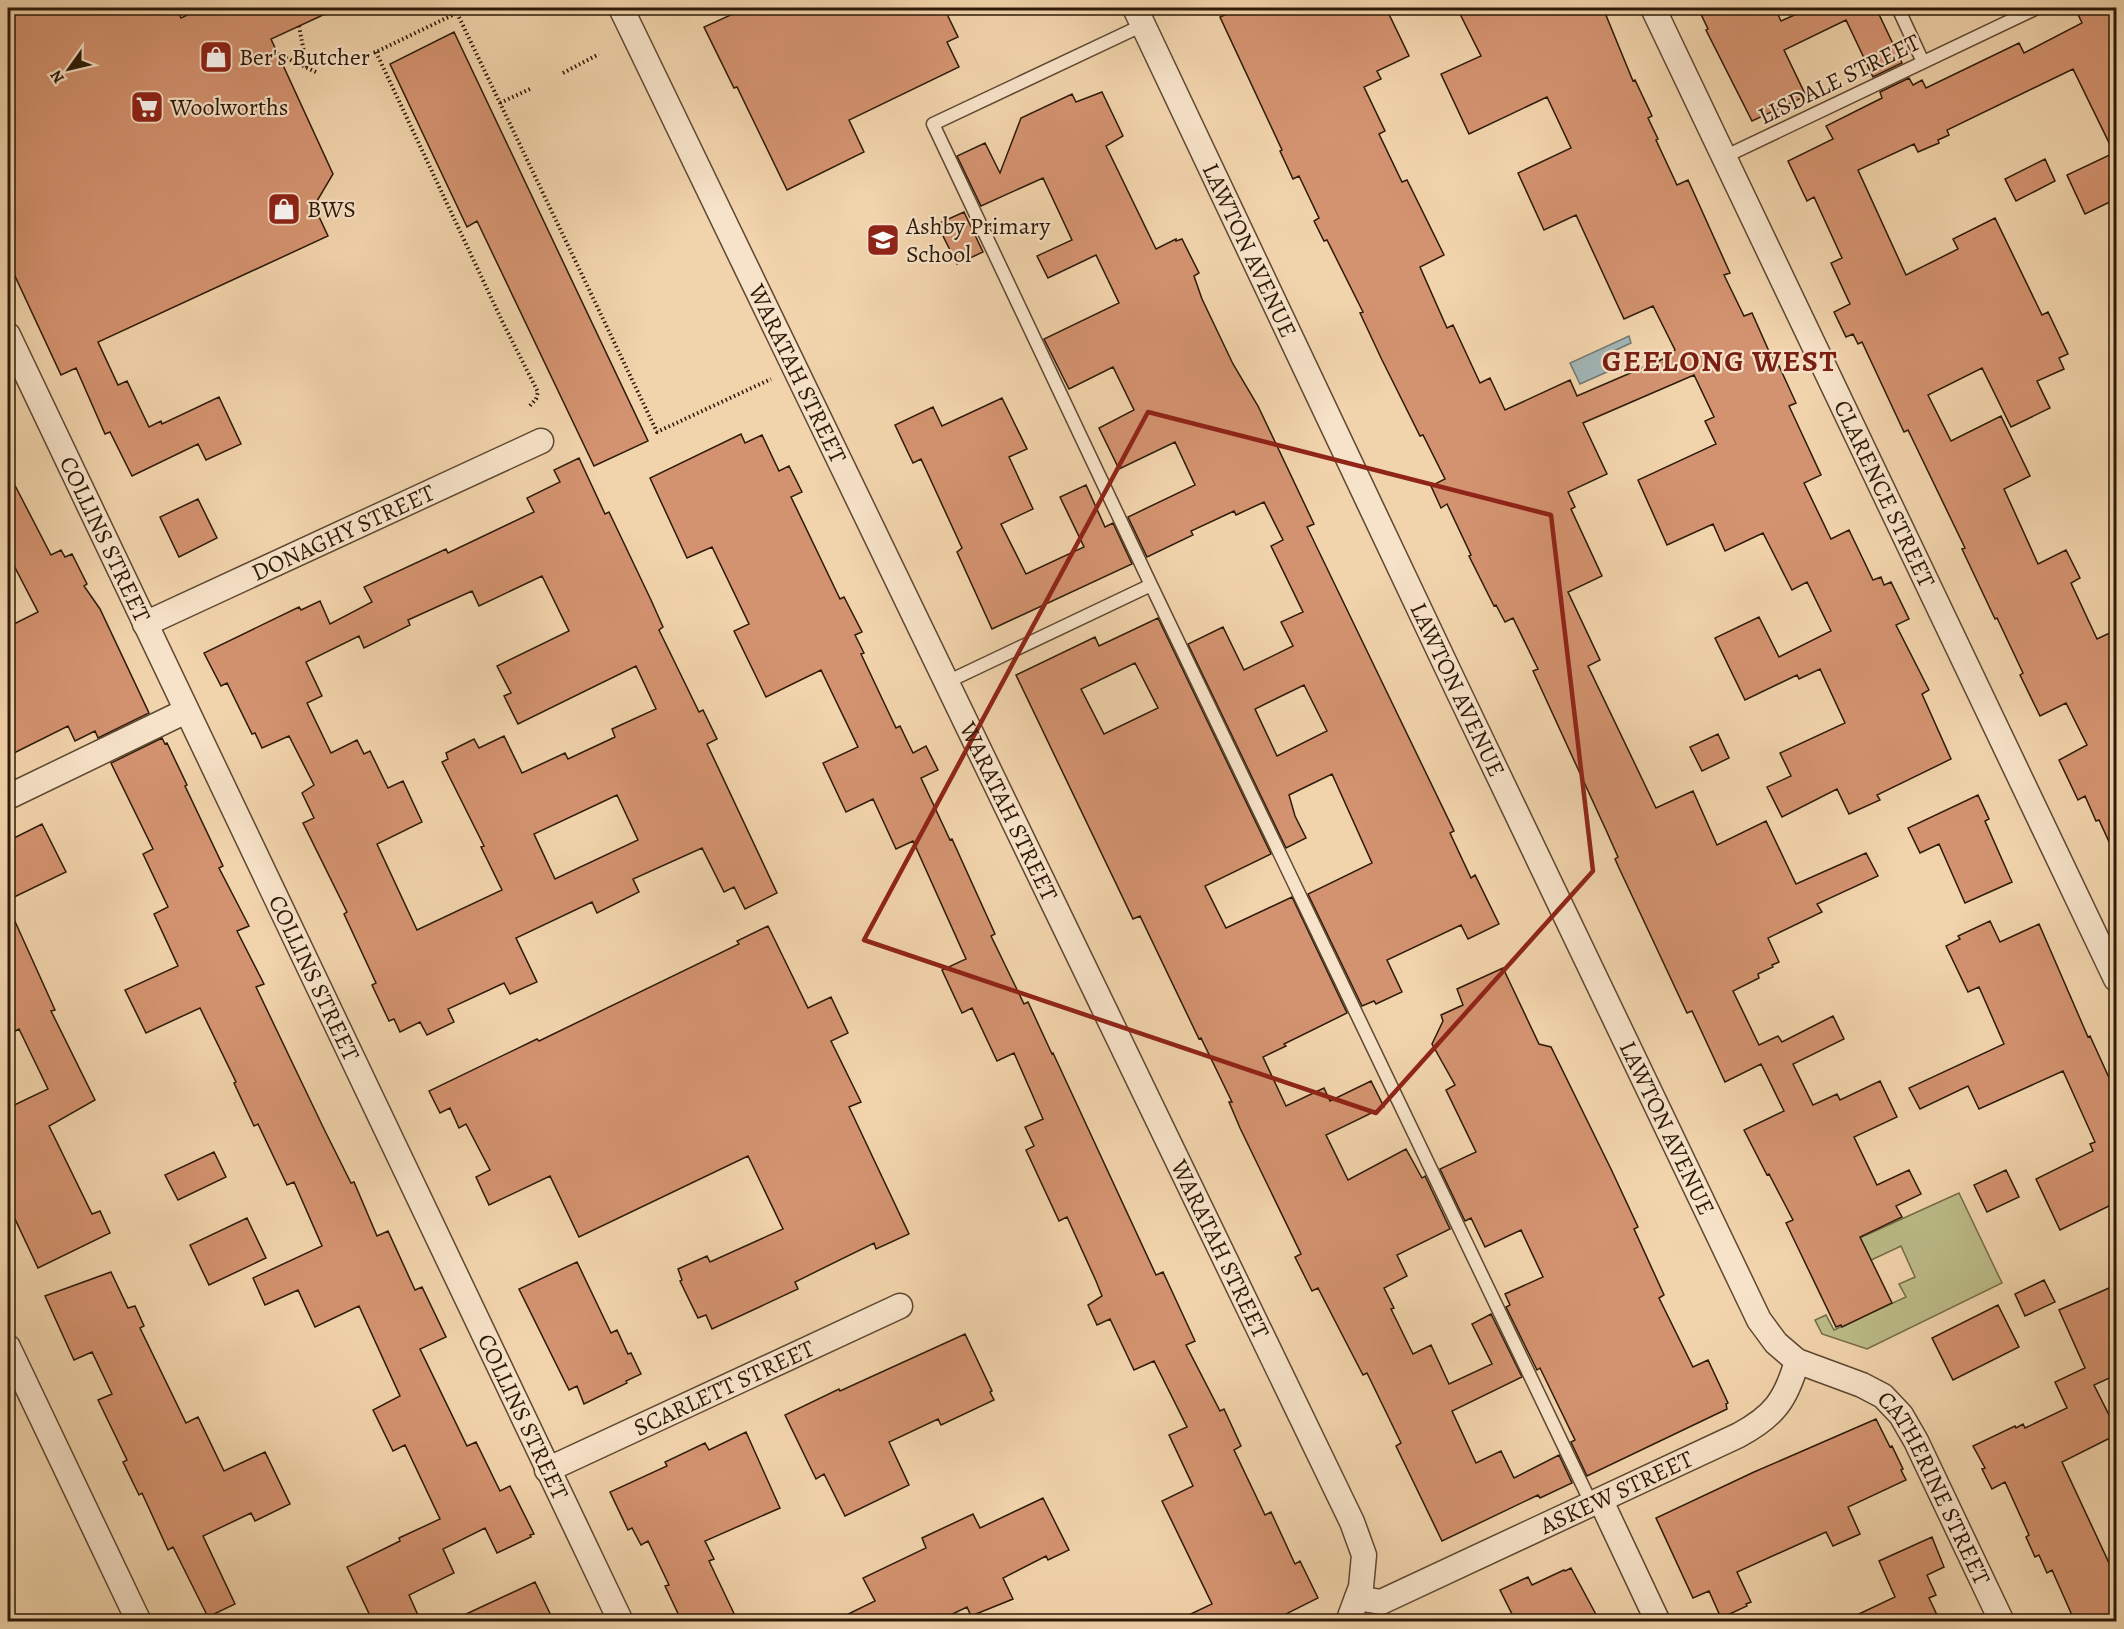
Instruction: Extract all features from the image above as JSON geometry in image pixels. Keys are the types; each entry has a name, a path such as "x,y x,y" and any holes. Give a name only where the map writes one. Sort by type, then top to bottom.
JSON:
{"street":[{"name":"WARATAH STREET","path":"621,8 1352,1522 1364,1555 1361,1587 1348,1622"},
{"name":"CLARENCE STREET","path":"1653,8 2116,979"},
{"name":"LAWTON AVENUE","path":"1139,16 1443,661 1759,1320 1776,1343 1797,1361"},
{"name":"COLLINS STREET","path":"8,335 621,1622"},
{"name":"DONAGHY STREET","path":"145,624 541,441"},
{"path":"8,797 186,711"},
{"name":"SCARLETT STREET","path":"548,1470 900,1305"},
{"path":"8,1347 139,1622"},
{"name":"CATHERINE STREET","path":"1797,1361 1862,1384 1883,1396 1901,1415 1916,1441 2002,1622"},
{"name":"ASKEW STREET","path":"1357,1598 1381,1602 1739,1435 1763,1422 1781,1400 1790,1385 1797,1361"},
{"path":"1596,1503 1658,1622"}],"lane":[{"path":"1898,8 1923,62"},
{"name":"LISDALE STREET","path":"1724,157 2037,8"},
{"path":"1139,16 933,124 1151,585 1596,1503"},
{"path":"947,682 1151,585"}],"path":[{"path":"352,59 376,52 464,8"},
{"path":"457,13 657,432 795,368"},
{"path":"298,26 307,68"},
{"path":"376,52 503,323 538,392 536,399 528,408"},
{"path":"278,54 318,73"},
{"path":"563,73 599,54"},
{"path":"500,103 532,88"}],"highlighted area":[{"path":"1148,412 1551,515 1593,871 1376,1113 864,940"}],"green space":[{"path":"1959,1193 2002,1283 1867,1349 1822,1334 1815,1320 1826,1315 1834,1330 1906,1297 1899,1284 1915,1277 1901,1246 1865,1263 1822,1255"}],"shaded area":[{"path":"1629,336 1631,343 1603,356 1609,371 1580,384 1570,363"}],"building":[{"path":"8,8 176,8 181,18 202,8 338,8 271,39 333,174 314,206 328,236 98,342 118,385 127,381 149,427 161,421 162,424 219,397 241,444 206,460 198,444 132,476 110,432 105,434 76,368 61,375 8,261"},
{"path":"746,8 944,8 958,37 947,42 959,67 849,120 864,152 787,190 737,87 734,88 704,27"},
{"path":"1240,8 1386,8 1409,56 1377,71 1381,79 1364,87 1385,131 1379,134 1402,182 1407,180 1444,255 1420,267 1447,328 1453,325 1480,383 1490,378 1505,410 1570,380 1577,396 1670,356 1669,353 1675,350 1653,306 1624,319 1576,215 1544,230 1518,173 1571,148 1547,97 1469,134 1441,74 1481,56 1457,8 1603,8 1633,81 1635,80 1652,116 1648,118 1677,185 1688,180 1730,273 1724,275 1744,316 1752,313 1776,367 1779,366 1796,403 1789,406 1821,475 1804,483 1831,539 1849,530 1873,580 1881,577 1884,585 1891,582 1909,619 1896,625 1929,690 1922,694 1951,759 1877,795 1880,800 1849,814 1837,789 1782,817 1767,787 1791,776 1780,753 1845,723 1820,669 1799,679 1797,675 1745,700 1715,638 1759,617 1779,657 1831,631 1807,582 1792,590 1763,533 1725,551 1713,524 1667,545 1638,480 1716,444 1705,421 1714,417 1694,375 1583,423 1607,474 1568,492 1575,507 1571,509 1602,576 1568,592 1600,660 1588,666 1656,808 1693,791 1717,845 1766,821 1796,884 1866,853 1878,876 1817,904 1822,912 1768,938 1779,962 1758,974 1759,978 1733,991 1759,1045 1778,1036 1782,1042 1833,1016 1844,1039 1793,1064 1813,1105 1837,1094 1840,1100 1880,1081 1897,1117 1854,1137 1877,1185 1909,1170 1921,1194 1896,1206 1902,1217 1860,1237 1892,1303 1842,1327 1841,1325 1836,1327 1786,1223 1793,1220 1744,1130 1784,1111 1761,1064 1725,1082 1692,1011 1687,1013 1619,868 1615,859 1618,857 1533,671 1538,669 1513,618 1505,622 1496,605 1494,606 1447,504 1441,508 1431,486 1445,479 1423,435 1420,436 1382,360 1360,313 1363,312 1327,240 1324,241 1314,221 1319,218 1299,176 1293,179 1280,151 1282,150 1220,17"},
{"path":"1698,8 1775,8 1781,21 1810,8 1876,8 1902,63 1873,77 1846,20 1784,50 1806,96 1752,121 1706,30 1708,29"},
{"path":"2075,8 2116,8 2116,199 2085,214 2067,175 2114,153 2073,69 1947,130 1949,135 1938,140 1939,143 1918,152 1914,144 1858,170 1906,275 1958,249 1953,239 1995,218 2042,315 2048,312 2068,354 2059,358 2064,369 2037,381 2050,408 2011,427 1982,368 1928,395 1951,441 2001,416 2030,476 2004,489 2038,564 2066,550 2080,578 2071,583 2097,639 2116,630 2116,857 2085,796 2078,800 2059,760 2087,745 2066,703 2040,716 2020,675 2023,673 1997,618 1995,619 1962,549 1965,548 1908,430 1904,432 1862,342 1858,344 1853,334 1846,337 1834,312 1850,304 1831,263 1842,258 1814,197 1807,201 1788,161 1833,139 1826,126 1882,98 1880,92 1909,78 1913,85 1922,80 1926,88 2019,43 2024,53 2082,23"},
{"path":"454,32 648,441 594,466 477,221 467,227 390,64"},
{"path":"1102,92 1123,136 1106,146 1156,249 1176,239 1176,241 1182,239 1199,273 1194,276 1202,299 1233,364 1258,406 1314,524 1307,527 1454,831 1450,833 1471,878 1475,875 1499,924 1468,939 1461,925 1387,960 1402,992 1376,1004 1374,1001 1362,1006 1308,894 1372,863 1332,774 1289,795 1295,816 1306,838 1286,848 1188,644 1223,627 1244,670 1293,646 1281,622 1303,612 1271,546 1283,540 1264,502 1236,515 1234,511 1191,531 1193,535 1147,557 1128,517 1195,485 1175,442 1119,469 1099,428 1134,410 1113,367 1069,389 1044,339 1119,303 1096,255 1048,278 1037,256 1072,240 1043,178 981,206 957,156 985,143 1000,173 1021,118 1072,94 1076,102","holes":["1304,685 1327,731 1277,756 1255,709"]},
{"path":"2045,159 2055,181 2016,201 2005,179"},
{"path":"964,212 983,252 957,264 937,224"},
{"path":"1002,398 1027,449 1009,457 1033,509 1001,524 1026,574 1084,547 1060,497 1086,485 1105,527 1113,523 1132,564 992,629 957,552 962,548 921,459 913,463 895,425 933,407 942,426"},
{"path":"741,434 745,443 762,435 779,471 789,466 802,492 791,497 840,599 844,597 862,632 855,635 864,653 861,654 896,728 900,726 913,753 926,746 938,770 921,778 950,840 952,839 995,934 991,936 1024,1004 1028,1002 1053,1053 1156,1275 1163,1272 1195,1341 1186,1345 1220,1411 1224,1409 1241,1446 1234,1450 1265,1515 1271,1512 1295,1564 1300,1561 1318,1598 1270,1622 1174,1622 1212,1604 1162,1501 1193,1486 1169,1435 1187,1427 1154,1361 1134,1370 1110,1319 1097,1325 1088,1305 1102,1296 1096,1281 1067,1217 1059,1221 1026,1150 1034,1146 1025,1127 1043,1119 1014,1053 997,1061 972,1008 962,1013 942,970 966,959 913,841 896,849 873,799 846,812 823,763 858,747 821,670 766,697 734,631 749,624 712,547 687,558 650,478"},
{"path":"579,458 605,514 609,512 663,627 659,630 699,712 703,710 717,739 707,744 777,893 745,909 734,887 724,892 702,848 633,879 639,892 597,913 592,902 516,938 537,982 510,994 504,983 448,1009 454,1022 427,1035 420,1022 400,1032 394,1019 389,1021 372,985 376,983 344,914 347,912 303,823 314,818 302,793 314,785 289,736 262,748 255,733 252,734 227,683 221,686 204,653 299,607 301,610 320,601 330,624 372,602 364,587 446,549 448,553 534,512 527,498 560,482 554,470","holes":["542,576 569,631 497,666 511,693 504,696 518,724 636,666 656,709 612,729 615,737 568,759 565,753 522,773 504,736 479,748 474,739 446,753 448,759 442,762 484,846 481,847 502,890 417,930 377,844 422,822 403,781 388,788 370,751 364,754 357,740 331,753 307,703 322,696 306,662 359,636 364,648 410,625 408,620 472,591 479,606","617,795 638,840 555,879 534,834"]},
{"path":"8,472 51,555 61,550 65,557 72,554 87,584 84,586 100,609 149,713 98,738 95,731 75,741 68,726 8,756 8,627 38,612 8,554"},
{"path":"198,499 217,538 179,557 160,517"},
{"path":"1158,618 1271,854 1205,886 1226,928 1292,897 1347,1013 1263,1057 1286,1106 1324,1088 1330,1101 1371,1081 1384,1107 1326,1135 1348,1180 1406,1149 1422,1178 1425,1176 1450,1229 1397,1255 1407,1276 1384,1288 1394,1308 1391,1309 1413,1354 1431,1345 1449,1384 1492,1364 1472,1324 1491,1314 1522,1377 1452,1411 1476,1463 1501,1451 1514,1478 1559,1455 1572,1483 1540,1498 1538,1495 1442,1541 1396,1446 1401,1443 1367,1373 1363,1375 1318,1288 1312,1291 1295,1257 1301,1254 1240,1128 1229,1102 1232,1102 1140,916 1133,919 1016,675 1095,637 1099,646","holes":["1135,663 1158,708 1104,734 1081,689"]},
{"path":"1718,734 1729,758 1702,771 1690,747"},
{"path":"162,738 165,744 167,743 187,785 185,786 223,866 219,868 249,926 237,931 264,984 256,987 351,1183 354,1182 377,1236 388,1231 415,1290 422,1287 446,1337 420,1349 467,1446 476,1442 500,1491 510,1486 534,1534 497,1553 485,1528 443,1549 454,1573 409,1595 421,1622 373,1622 347,1567 400,1541 399,1538 440,1519 405,1445 393,1451 373,1410 400,1396 359,1306 315,1327 298,1290 265,1305 253,1278 322,1246 294,1182 287,1185 258,1124 254,1126 234,1083 236,1082 200,1008 146,1033 125,990 178,966 154,914 168,907 143,854 153,849 111,763"},
{"path":"1978,795 1989,819 1985,821 2012,882 1965,903 1939,844 1920,853 1908,828"},
{"path":"42,824 66,872 8,900 8,841"},
{"path":"8,906 55,1010 51,1011 95,1100 49,1126 92,1214 100,1211 110,1233 38,1268 8,1204 8,1108 48,1089 19,1029 8,1035"},
{"path":"1990,921 2000,942 2039,924 2088,1037 2090,1036 2116,1093 2116,1205 2115,1203 2060,1230 2036,1179 2093,1151 2090,1144 2095,1142 2063,1071 1979,1109 1968,1086 1920,1109 1909,1088 2004,1044 1979,987 1968,992 1946,946 1960,939 1958,936"},
{"path":"768,926 808,1008 831,997 848,1033 831,1041 861,1102 849,1107 909,1234 876,1249 874,1243 795,1282 798,1289 712,1329 706,1315 698,1318 680,1281 682,1280 678,1269 707,1256 710,1262 783,1229 748,1156 579,1237 550,1176 489,1205 476,1177 490,1170 466,1124 459,1128 450,1108 440,1113 429,1091 537,1039 539,1041 739,944 737,941"},
{"path":"1503,968 1539,1044 1551,1047 1611,1169 1638,1227 1634,1229 1664,1295 1659,1298 1693,1367 1708,1360 1728,1403 1726,1404 1727,1409 1587,1476 1571,1442 1575,1440 1540,1368 1537,1370 1506,1307 1510,1305 1505,1294 1543,1277 1521,1230 1485,1247 1471,1218 1465,1221 1440,1169 1476,1152 1446,1090 1455,1085 1432,1044 1443,1021 1441,1015 1463,1005 1457,989"},
{"path":"214,1152 226,1177 178,1200 165,1175"},
{"path":"2006,1170 2019,1197 1987,1212 1974,1185"},
{"path":"247,1218 266,1258 209,1285 190,1245"},
{"path":"577,1262 611,1333 617,1330 628,1354 631,1353 641,1374 584,1404 577,1386 569,1390 519,1289"},
{"path":"111,1272 128,1308 135,1306 144,1326 140,1328 186,1423 198,1417 224,1471 265,1452 290,1504 255,1521 251,1513 203,1536 235,1604 208,1617 173,1547 168,1550 142,1493 139,1495 123,1462 127,1460 98,1400 112,1394 92,1352 74,1360 45,1296"},
{"path":"2044,1280 2055,1302 2025,1316 2015,1294"},
{"path":"2116,1285 2116,1375 2094,1385 2116,1429 2116,1435 2062,1462 2116,1578 2116,1622 2075,1622 2052,1570 2047,1573 2039,1555 2035,1557 2026,1537 2029,1535 2005,1482 1992,1489 1982,1469 1985,1468 1973,1446 2015,1426 2016,1428 2023,1424 2025,1428 2067,1408 2055,1382 2085,1368 2059,1310"},
{"path":"1998,1305 2019,1347 1953,1380 1932,1338"},
{"path":"965,1334 994,1400 941,1425 938,1419 889,1442 909,1485 845,1516 824,1474 816,1479 785,1415"},
{"path":"1876,1419 1890,1447 1892,1446 1906,1480 1848,1507 1860,1534 1833,1546 1826,1532 1737,1572 1751,1602 1721,1618 1709,1591 1693,1598 1656,1518"},
{"path":"746,1432 780,1508 705,1541 714,1559 709,1561 738,1622 682,1622 665,1586 669,1585 648,1541 641,1545 632,1528 628,1530 610,1492 667,1466 665,1462 705,1443 709,1450"},
{"path":"1043,1498 1069,1550 1048,1560 1046,1556 1003,1578 1013,1599 971,1616 967,1607 936,1622 832,1622 875,1601 863,1578 926,1548 922,1538 973,1514 980,1528"},
{"path":"1932,1537 1944,1567 1927,1575 1936,1595 1929,1598 1937,1615 1924,1622 1842,1622 1895,1597 1879,1561"},
{"path":"1571,1568 1600,1622 1516,1622 1500,1590 1528,1577 1532,1585"},
{"path":"535,1582 554,1622 449,1622"}],"place":[{"name":"Ber's Butcher","path":"216,57"},
{"name":"Woolworths","path":"147,107"},
{"name":"BWS","path":"284,209"},
{"name":"Ashby Primary School","path":"883,240"}],"district":[{"name":"GEELONG WEST","path":"1720,361"}]}
